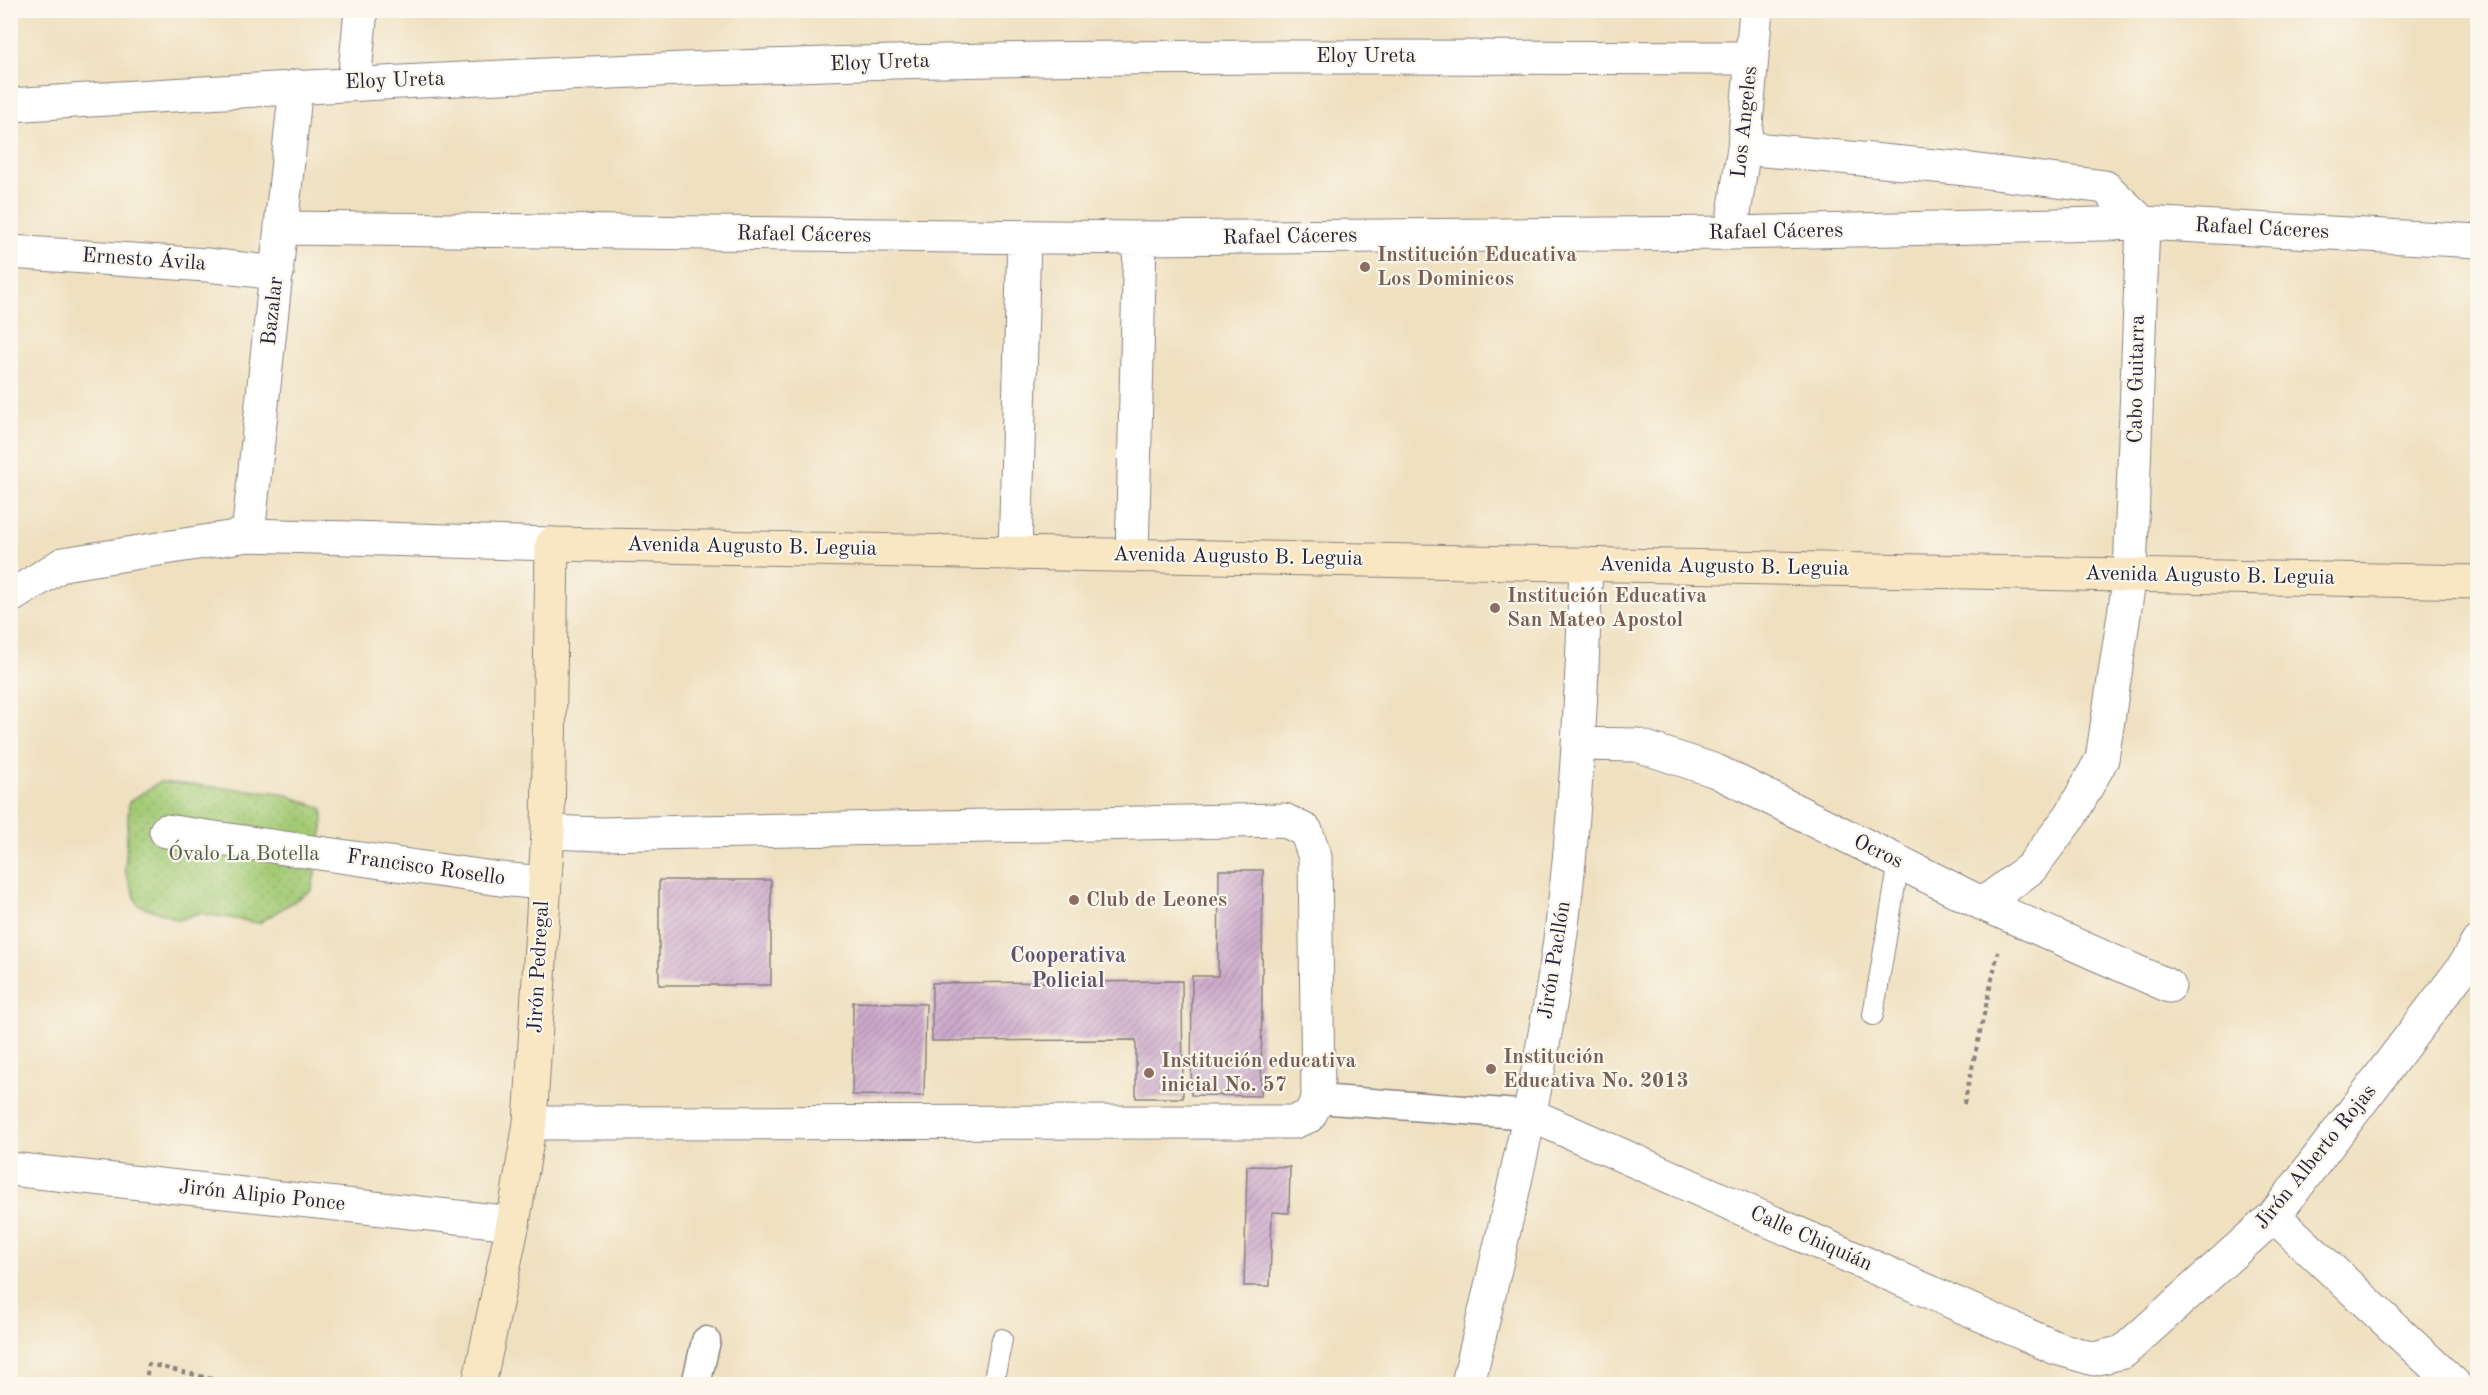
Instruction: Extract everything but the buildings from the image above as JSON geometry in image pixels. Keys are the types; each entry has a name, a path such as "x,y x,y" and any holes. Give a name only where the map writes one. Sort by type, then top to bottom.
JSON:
{"main road":[{"name":"Avenida Augusto B. Leguia","path":"552,544 2478,582"},
{"name":"Jirón Pedregal","path":"478,1384 513,1223 530,1123 548,832 552,544"}],"street":[{"path":"354,83 361,10"},
{"name":"Los Angeles","path":"1731,233 1744,148 1756,10"},
{"name":"Eloy Ureta","path":"10,105 354,83 904,62 1315,56 1751,58"},
{"name":"Bazalar","path":"248,536 296,86"},
{"path":"1744,148 1956,168 2105,187 2143,223"},
{"name":"Rafael Cáceres","path":"282,228 1140,238 1731,233 2143,223 2478,240"},
{"name":"Cabo Guitarra","path":"1995,909 2031,868 2071,815 2102,759 2130,574 2143,223"},
{"path":"1015,553 1024,238"},
{"path":"1132,555 1140,238"},
{"name":"Ernesto Ávila","path":"10,252 207,264 277,273"},
{"name":"Avenida Augusto B. Leguia","path":"10,597 63,564 248,536 552,544"},
{"name":"Jirón Pacllón","path":"1468,1384 1531,1115 1563,918 1580,744 1586,564"},
{"name":"Ocros","path":"1580,744 1637,745 1716,771 1995,909 2169,986"},
{"path":"530,1123 1294,1122 1309,1116 1318,1099 1315,857 1306,831 1284,820 613,834 548,832"},
{"name":"Francisco Rosello","path":"166,831 500,879 544,883"},
{"name":"Jirón Alberto Rojas","path":"2094,1359 2123,1352 2274,1216 2462,969 2478,942"},
{"path":"1318,1099 1531,1115"},
{"name":"Calle Chiquián","path":"1531,1115 2056,1348 2094,1359"},
{"name":"Jirón Alipio Ponce","path":"10,1169 513,1223"},
{"path":"2274,1216 2454,1384"},
{"path":"696,1384 706,1341"}],"lane":[{"path":"1873,1015 1899,862"},
{"path":"993,1384 1002,1339"}],"path":[{"path":"1964,1104 1995,909"},
{"path":"145,1384 149,1364 234,1384"},
{"path":"861,1384 862,1379"}],"green space":[{"name":"Óvalo La Botella","path":"159,782 282,793 323,809 323,827 312,890 259,923 198,913 180,920 138,905 125,871 129,802"}],"place":[{"name":"Institución Educativa Los Dominicos","path":"1365,267"},
{"name":"Institución Educativa San Mateo Apostol","path":"1495,608"},
{"name":"Club de Leones","path":"1074,900"},
{"name":"Institución Educativa No. 2013","path":"1491,1069"},
{"name":"Institución educativa inicial No. 57","path":"1149,1073"}],"district":[{"name":"Cooperativa Policial","path":"1068,968"}]}
